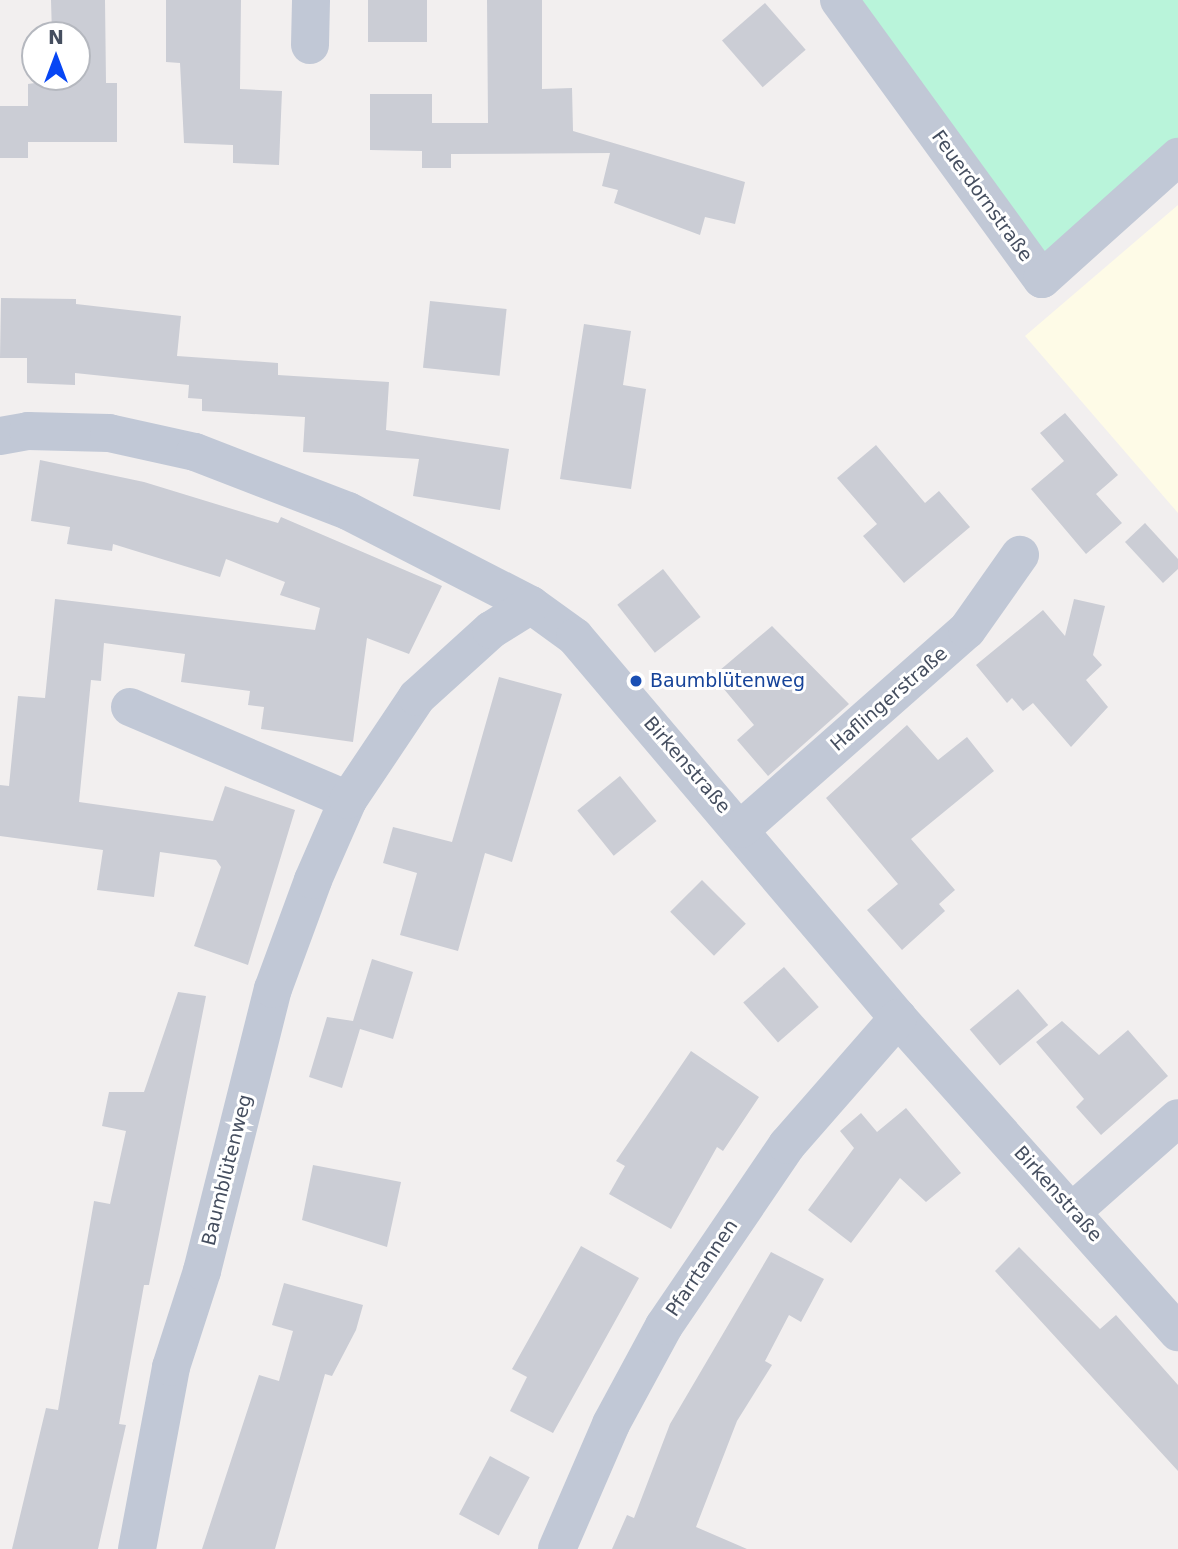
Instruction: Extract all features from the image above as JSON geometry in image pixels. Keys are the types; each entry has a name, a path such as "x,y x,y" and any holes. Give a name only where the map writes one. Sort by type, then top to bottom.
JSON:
{"street":[{"path":"310,46 311,0"},
{"name":"Feuerdornstraße","path":"839,0 1042,279 1178,158"},
{"name":"Birkenstraße","path":"0,436 28,431 109,433 195,452 348,511 531,605 575,637 741,829 898,1018 1073,1211 1178,1332"},
{"name":"Haflingerstraße","path":"741,829 967,630 1020,555"},
{"name":"Baumblütenweg","path":"137,1549 171,1367 202,1271 273,989 348,800 417,697 470,647 531,605"},
{"path":"130,707 348,800"},
{"name":"Pfarrtannen","path":"556,1549 611,1424 664,1326 787,1145 898,1018"},
{"path":"1073,1211 1178,1118"}],"shaded area":[{"path":"1178,205 1178,513 1025,336"}],"green space":[{"path":"845,0 1178,0 1178,143 1042,276"}],"building":[{"path":"51,0 105,0 106,83 117,83 117,142 28,142 28,158 0,158 0,106 28,106 28,91 91,91 91,21 52,21"},
{"path":"166,0 241,0 240,89 282,91 279,165 233,163 233,145 184,143 180,63 166,62"},
{"path":"368,0 427,0 427,42 368,42"},
{"path":"487,0 542,0 542,89 572,88 573,131 745,182 735,224 705,217 700,235 614,203 618,190 602,186 610,153 451,154 451,168 422,168 422,151 370,150 370,94 432,94 432,123 488,123"},
{"path":"765,3 806,50 763,87 722,40"},
{"path":"1,298 76,299 76,304 181,316 177,356 278,363 278,375 389,382 386,430 509,449 500,510 413,496 419,459 303,452 305,417 202,411 202,399 188,398 189,385 75,373 75,385 27,383 27,358 0,358"},
{"path":"430,301 507,309 500,376 423,368"},
{"path":"584,324 631,331 623,385 646,389 631,489 560,479"},
{"path":"1065,413 1118,475 1096,494 1122,523 1086,554 1031,489 1064,461 1040,433"},
{"path":"876,445 925,503 939,491 970,527 904,583 863,536 877,524 837,478"},
{"path":"40,460 144,482 278,523 281,517 442,586 409,654 367,638 353,742 261,729 264,707 248,705 250,691 181,682 185,654 104,643 101,681 91,680 79,802 213,821 225,786 295,810 248,965 194,946 221,867 216,860 160,852 154,897 97,890 103,850 0,836 0,785 9,786 18,696 45,698 55,599 315,630 320,608 280,595 285,582 226,559 220,577 113,544 112,551 67,544 70,527 31,521"},
{"path":"1145,523 1178,559 1178,569 1163,583 1125,542"},
{"path":"663,569 701,617 655,653 617,605"},
{"path":"1074,599 1105,606 1093,655 1102,665 1086,680 1108,707 1071,747 1033,703 1023,711 1012,698 1007,703 976,665 1043,610 1065,636"},
{"path":"772,626 849,704 768,776 737,740 754,725 713,676"},
{"path":"499,677 562,694 512,862 485,853 458,951 400,935 417,873 383,863 393,827 452,842"},
{"path":"907,725 938,760 967,737 994,771 911,839 955,890 939,904 945,911 902,950 867,910 898,884 826,798"},
{"path":"620,776 657,821 614,856 577,811"},
{"path":"702,880 746,924 714,956 670,912"},
{"path":"372,959 413,972 393,1039 360,1029 342,1088 309,1077 327,1017 353,1021"},
{"path":"784,967 819,1007 778,1042 743,1002"},
{"path":"1018,989 1048,1025 1000,1065 970,1029"},
{"path":"178,992 206,996 149,1285 144,1285 119,1424 126,1425 98,1549 12,1549 46,1408 58,1410 94,1201 110,1204 126,1131 102,1126 109,1092 144,1092"},
{"path":"1062,1021 1099,1055 1128,1030 1168,1076 1101,1135 1076,1107 1084,1099 1036,1042"},
{"path":"691,1051 759,1097 723,1151 717,1147 671,1229 609,1194 625,1166 616,1161"},
{"path":"906,1108 961,1173 926,1202 900,1178 851,1243 808,1210 854,1148 840,1131 861,1113 877,1132"},
{"path":"313,1165 401,1182 387,1247 302,1220"},
{"path":"581,1246 639,1278 553,1433 510,1411 527,1377 512,1369"},
{"path":"1019,1247 1100,1329 1116,1315 1178,1385 1178,1471 995,1271"},
{"path":"771,1252 824,1279 801,1322 789,1315 765,1361 772,1365 737,1421 696,1527 747,1549 612,1549 627,1515 634,1518 670,1424"},
{"path":"284,1283 363,1305 356,1330 332,1376 325,1374 275,1549 202,1549 259,1375 279,1381 293,1331 272,1325"},
{"path":"490,1456 530,1477 499,1535 459,1514"}],"place":[{"name":"Baumblütenweg","path":"636,681"}]}
